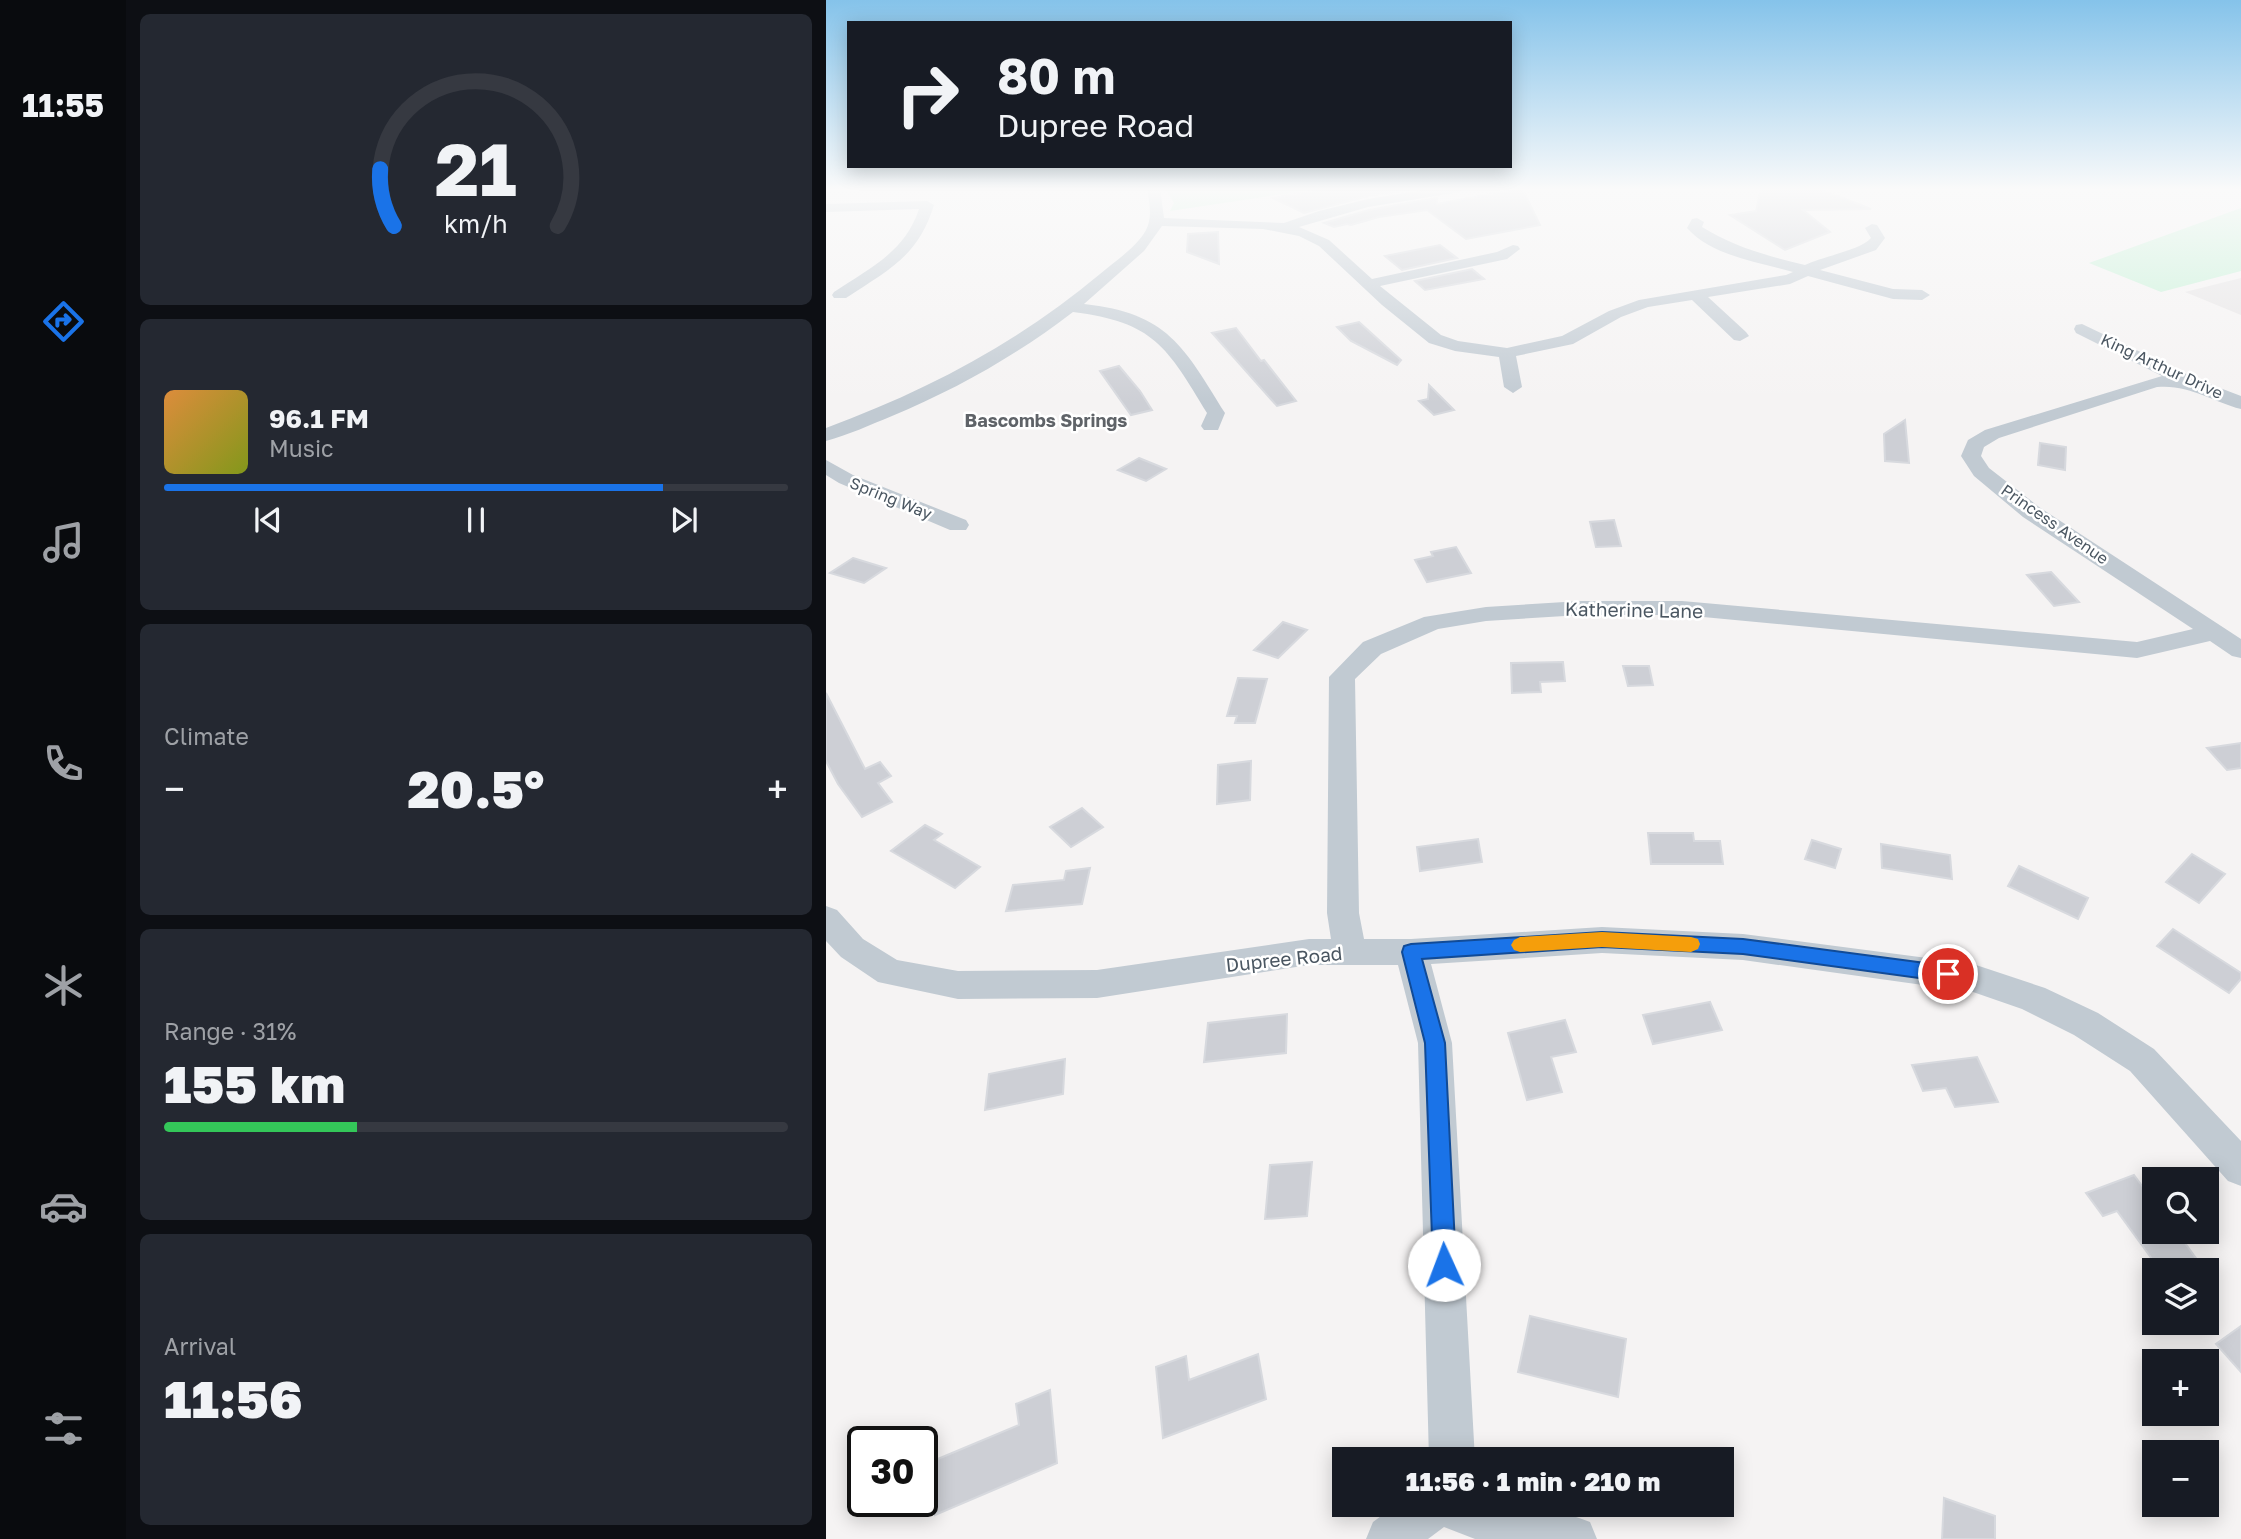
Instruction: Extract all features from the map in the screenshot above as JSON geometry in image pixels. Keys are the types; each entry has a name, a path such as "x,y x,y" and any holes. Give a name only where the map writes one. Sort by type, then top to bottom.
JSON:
{"street":[{"path":"840,295 895,260"},
{"path":"826,435 956,381 1038,332 1124,260"},
{"path":"1342,260 1435,339 1455,346 1507,353 1567,340 1615,314 1645,303 1790,279 1828,260"},
{"path":"1369,285 1484,260"},
{"path":"1765,260 1893,294 1922,295"},
{"path":"1696,295 1740,336"},
{"path":"1071,307 1123,315 1146,323 1158,332 1177,350 1216,413 1211,426"},
{"name":"King Arthur Drive","path":"2082,329 2193,384 2241,403"},
{"path":"1507,353 1513,387"},
{"name":"Princess Avenue","path":"2193,384 2176,380 2155,382 1992,434 1975,444 1971,456 1981,472 2031,512 2241,650"},
{"name":"Spring Way","path":"826,466 846,480 958,525"},
{"name":"Katherine Lane","path":"1350,952 1343,913 1342,677 1372,648 1433,622 1486,614 1581,607 1682,608 2137,650 2215,632"},
{"name":"Dupree Road","path":"826,919 852,948 890,972 958,985 1097,984 1309,952 1411,952 1602,940 1743,947 1973,978 2033,998 2075,1018 2142,1060 2241,1168"},
{"path":"1411,952 1435,1043 1451,1447"},
{"path":"1390,1539 1418,1517"},
{"path":"1479,1517 1499,1525 1573,1539"}],"shaded area":[{"path":"2241,278 2241,315 2185,292"}],"green space":[{"path":"2098,260 2241,260 2241,271 2161,292 2089,263"}],"building":[{"path":"1390,260 1449,260 1402,270"},
{"path":"1472,269 1484,279 1425,290 1415,281"},
{"path":"1359,322 1401,360 1397,365 1351,341 1337,327"},
{"path":"1236,328 1296,401 1277,406 1212,333"},
{"path":"1119,366 1152,410 1131,415 1100,371"},
{"path":"1429,385 1454,410 1434,415 1419,401 1428,399"},
{"path":"1905,420 1909,463 1885,461 1884,434"},
{"path":"2040,443 2066,447 2065,470 2038,465"},
{"path":"1139,458 1166,469 1146,481 1118,470"},
{"path":"1614,520 1621,546 1596,547 1590,522"},
{"path":"1456,547 1471,573 1427,582 1415,560 1433,556 1431,552"},
{"path":"853,558 886,568 864,583 830,573"},
{"path":"2051,572 2079,602 2054,606 2027,575"},
{"path":"1283,622 1307,630 1278,658 1254,650"},
{"path":"1563,662 1565,681 1540,682 1541,692 1512,693 1511,663"},
{"path":"1623,666 1649,666 1653,685 1628,686"},
{"path":"1238,678 1267,679 1255,723 1235,723 1237,716 1227,716"},
{"path":"826,693 865,769 880,762 891,776 878,783 892,802 862,817 838,784 826,761"},
{"path":"2241,743 2241,768 2227,770 2207,748"},
{"path":"1251,761 1250,800 1217,804 1218,765"},
{"path":"1082,808 1103,827 1071,847 1050,827"},
{"path":"925,825 942,834 934,840 980,867 955,888 891,851"},
{"path":"1648,833 1693,833 1694,841 1720,841 1723,864 1651,864"},
{"path":"1478,839 1482,862 1420,871 1417,847"},
{"path":"1812,840 1841,849 1835,868 1805,859"},
{"path":"1881,844 1950,855 1952,879 1882,868"},
{"path":"2192,854 2225,874 2199,903 2166,882"},
{"path":"2019,866 2088,898 2078,919 2008,886"},
{"path":"1090,868 1082,904 1006,911 1013,885 1064,880 1066,871"},
{"path":"2173,929 2241,973 2241,979 2229,993 2157,946"},
{"path":"1710,1002 1722,1030 1653,1044 1643,1015"},
{"path":"1287,1014 1286,1053 1204,1062 1208,1023"},
{"path":"1565,1020 1576,1052 1551,1057 1562,1092 1527,1100 1508,1033"},
{"path":"1977,1057 1998,1102 1955,1107 1946,1088 1923,1091 1912,1065"},
{"path":"1065,1059 1063,1094 985,1110 989,1074"},
{"path":"1312,1162 1307,1216 1265,1219 1270,1165"},
{"path":"2134,1175 2142,1186 2142,1244 2186,1244 2196,1258 2151,1258 2117,1211 2103,1216 2086,1193"},
{"path":"1530,1316 1626,1339 1618,1397 1518,1372"},
{"path":"2241,1326 2241,1372 2216,1344"},
{"path":"1258,1354 1266,1399 1163,1438 1156,1367 1186,1356 1189,1380"},
{"path":"1050,1390 1057,1463 938,1514 938,1459 1019,1425 1016,1404"},
{"path":"1944,1498 1995,1516 1995,1539 1942,1539"}],"slow traffic":[{"path":"1520,945 1602,940 1691,944"}],"district":[{"name":"Bascombs Springs","path":"1046,421"}],"route":[{"path":"1444,1265 1435,1043 1411,952 1602,940 1743,947 1948,974"}]}
